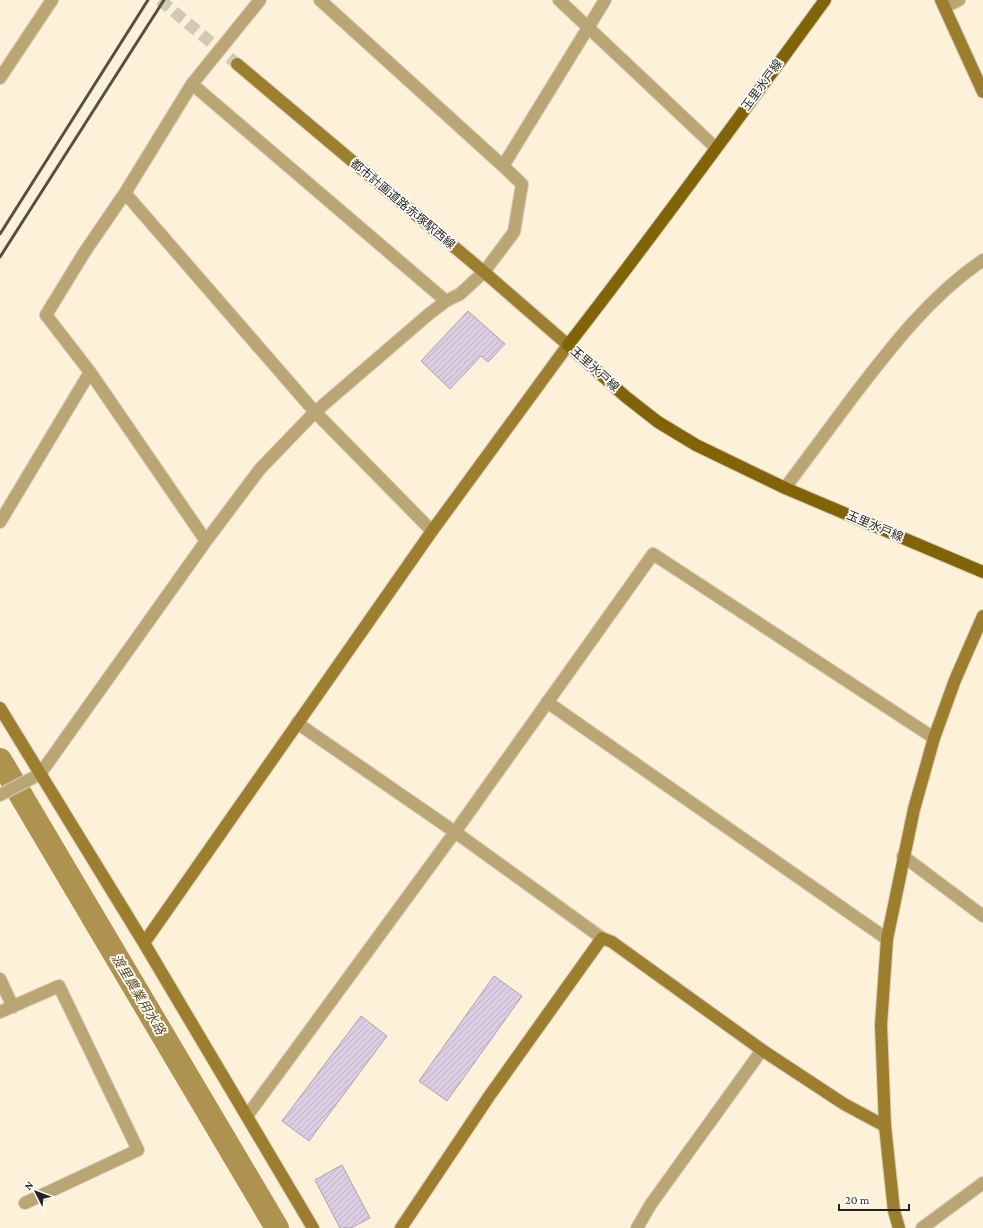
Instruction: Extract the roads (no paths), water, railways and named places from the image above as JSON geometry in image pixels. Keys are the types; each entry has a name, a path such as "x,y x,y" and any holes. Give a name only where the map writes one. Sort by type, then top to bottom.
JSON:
{"main road":[{"name":"玉里水戸線","path":"825,0 568,345 626,398 658,422 712,453 785,488 983,572"}],"street":[{"path":"0,78 52,0"},
{"path":"206,541 90,372 46,315 84,253 125,193 192,84 260,0"},
{"path":"0,795 40,774 206,541 260,469 315,412 429,314 446,301 460,294 484,272 514,232 522,184 320,0"},
{"path":"559,0 716,148"},
{"path":"503,166 605,0"},
{"path":"959,0 943,4 983,92"},
{"name":"都市計画道路赤塚駅西線","path":"237,64 484,272 568,345"},
{"path":"192,84 446,301"},
{"path":"125,193 315,412 432,531"},
{"path":"785,488 877,366 914,320 968,271 983,260"},
{"path":"144,944 432,531 568,345"},
{"path":"0,522 90,372"},
{"path":"247,1116 455,832 653,554 934,738"},
{"path":"899,1228 894,1211 885,1126 880,1025 887,939 914,809 934,738 955,680 983,616"},
{"path":"547,702 887,939"},
{"path":"0,708 144,944 313,1228"},
{"path":"297,723 455,832 602,938 612,942 762,1050 844,1104 885,1126"},
{"path":"904,856 983,916"},
{"path":"400,1228 490,1095 602,938"},
{"path":"0,979 13,1007"},
{"path":"0,1012 59,986 138,1150 25,1203"},
{"path":"637,1228 651,1204 762,1050"},
{"path":"922,1228 983,1183"}],"waterway":[{"name":"渡里農業用水路","path":"0,760 277,1228"}],"tunnel":[{"path":"160,0 237,64"}],"railway":[{"path":"0,234 148,0"},
{"path":"0,257 164,0"}]}
